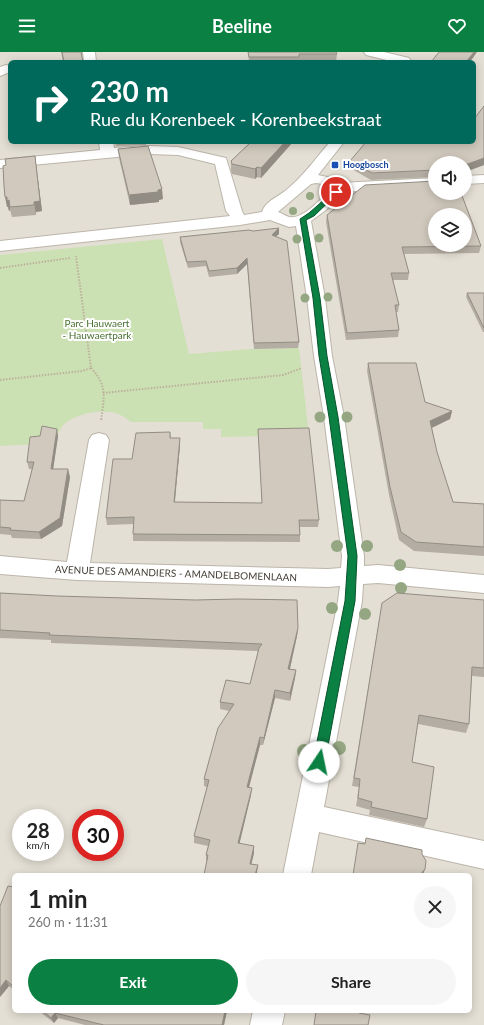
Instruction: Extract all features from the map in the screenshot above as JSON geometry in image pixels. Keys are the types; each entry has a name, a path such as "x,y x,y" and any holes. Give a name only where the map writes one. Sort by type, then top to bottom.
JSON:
{"street":[{"path":"407,60 413,52"},
{"path":"372,56 394,60"},
{"path":"272,215 271,208 307,180 314,169 336,144"},
{"path":"0,164 107,147 178,151 221,161 234,211 240,220"},
{"path":"472,180 484,179"},
{"path":"307,180 323,180 329,182 336,188 428,182"},
{"path":"0,246 240,220 272,215 288,222 303,219 312,214 336,192 336,188"},
{"path":"297,873 350,601 352,548 334,417 323,356 316,298 303,219"},
{"path":"77,571 99,440"},
{"name":"AVENUE DES AMANDIERS - AMANDELBOMENLAAN","path":"0,565 77,571 328,578 378,574 484,584"},
{"path":"309,817 484,856"},
{"path":"266,1025 269,1013"}],"path":[{"path":"0,268 76,258 91,368 102,382 104,403 102,412"},
{"path":"0,380 75,372 91,368"},
{"path":"103,393 283,375 306,368"}],"shaded area":[{"path":"0,52 484,52 484,1025 0,1025"}],"green space":[{"name":"Parc Hauwaert - Hauwaertpark","path":"162,239 189,354 250,349 299,348 309,435 221,437 221,429 203,429 203,422 131,422 116,413 103,411 85,414 68,421 58,434 58,443 0,446 0,255"}],"building":[{"path":"62,52 81,52 83,60 64,60"},
{"path":"248,52 336,52 337,54 299,54 299,57 249,57"},
{"path":"439,52 474,52 468,60 433,60"},
{"path":"484,106 484,158 472,162 472,156 428,156 428,170 372,173 350,161 364,144 476,144 476,116"},
{"path":"249,144 283,144 261,168 257,167 255,169 232,164 231,161"},
{"path":"148,146 162,189 158,190 158,192 129,195 118,149"},
{"path":"35,156 40,201 34,202 34,205 10,207 9,200 7,201 7,197 5,197 3,166 6,165 5,159"},
{"path":"428,181 428,200 464,200 467,208 428,208 428,247 402,247 409,273 391,273 399,305 395,305 399,330 347,333 327,215 365,185"},
{"path":"472,222 481,246 472,246"},
{"path":"279,228 272,235 287,241 299,342 254,343 247,258 237,268 209,271 206,261 187,262 180,237"},
{"path":"467,293 484,293 484,328"},
{"path":"368,363 416,363 425,402 452,411 430,421 437,452 453,502 484,504 484,547 416,542 401,532 390,487"},
{"path":"42,426 57,429 51,469 68,469 60,518 39,532 10,530 11,528 0,527 0,500 24,501 34,462 27,462 30,437 40,436"},
{"path":"309,428 319,520 299,520 300,535 133,534 134,517 106,518 113,459 132,459 136,433 170,432 170,438 180,438 174,502 262,503 258,429"},
{"path":"0,593 195,600 297,600 298,628 288,669 296,670 290,693 275,690 264,738 260,737 247,787 252,788 238,843 254,846 250,864 258,865 256,873 204,873 208,855 206,855 210,840 194,836 209,780 204,779 218,728 234,704 220,702 226,680 250,684 259,648 262,644 49,635 50,633 0,630"},
{"path":"397,593 484,600 484,668 472,667 469,724 419,715 412,762 434,767 427,819 371,807 372,802 358,798 360,779 354,778 382,603"},
{"path":"366,838 422,850 422,854 426,861 425,869 422,873 353,873 358,843 365,844"},
{"path":"8,886 12,887 12,985 6,980 0,988 0,906"},
{"path":"45,1013 55,1013 51,1018"},
{"path":"55,1013 225,1013 222,1025 104,1025"},
{"path":"316,1013 359,1013 370,1015 368,1025 314,1025"}],"place":[{"name":"Hoogbosch","path":"335,165"}],"route":[{"path":"319,762 350,601 353,556 334,417 323,356 316,298 303,219 312,214 336,192"}]}
